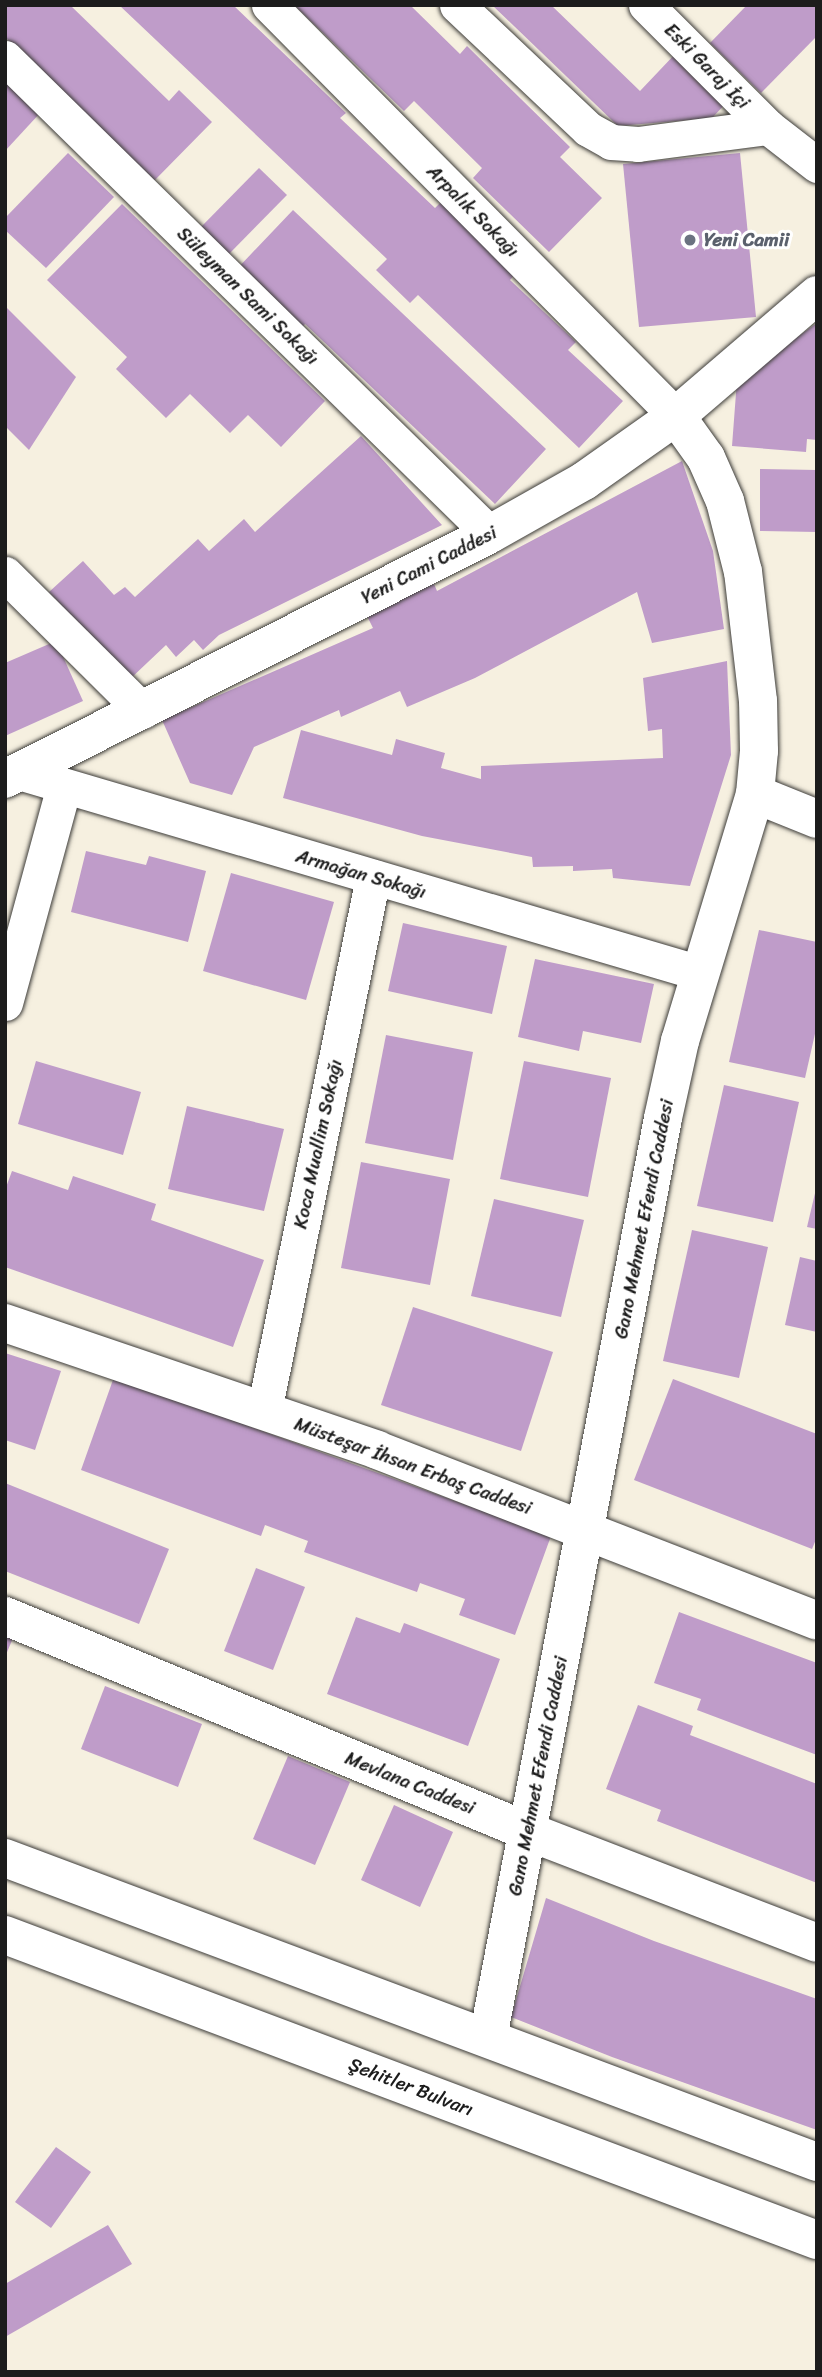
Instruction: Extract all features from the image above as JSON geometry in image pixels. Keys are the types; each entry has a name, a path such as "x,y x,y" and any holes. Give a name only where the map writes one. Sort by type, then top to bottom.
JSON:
{"street":[{"name":"Arpalık Sokağı","path":"270,5 676,416"},
{"path":"457,5 588,129 611,142 638,144 768,127"},
{"name":"Eski Garaj İçi","path":"646,5 768,127 817,165"},
{"name":"Süleyman Sami Sokağı","path":"5,58 490,534"},
{"name":"Yeni Cami Caddesi","path":"13,776 490,534 584,481 676,416 817,295"},
{"name":"Gano Mehmet Efendi Caddesi","path":"488,2038 663,1118 680,1041 755,794 759,751 758,701 743,572 725,501 706,458 676,416"},
{"path":"5,574 144,711"},
{"name":"Armağan Sokağı","path":"13,776 65,786 700,973"},
{"path":"5,1003 65,786"},
{"path":"755,794 817,818"},
{"name":"Koca Muallim Sokağı","path":"264,1411 373,877"},
{"name":"Müsteşar İhsan Erbaş Caddesi","path":"5,1323 377,1450 817,1621"},
{"name":"Mevlana Caddesi","path":"5,1616 527,1832 817,1943"},
{"path":"5,1857 817,2162"},
{"name":"Şehitler Bulvarı","path":"5,1935 817,2240"}],"building":[{"path":"5,5 70,5 169,101 179,90 212,122 153,182 5,37"},
{"path":"119,5 233,5 346,113 340,118 435,208 442,201 517,272 510,280 576,342 568,350 623,401 579,448 418,295 410,303 376,270 387,259"},
{"path":"294,5 410,5 460,54 467,46 570,147 560,157 602,198 549,252 473,178 482,168 414,101 404,111"},
{"path":"492,5 551,5 640,91 677,52 728,101 712,118 618,126"},
{"path":"747,5 817,5 817,36 761,93 710,43"},
{"path":"5,79 41,112 5,151"},
{"path":"68,153 114,197 46,268 5,230 5,218"},
{"name":"Yeni Camii","path":"740,153 756,317 639,327 623,164"},
{"path":"259,168 287,195 228,255 200,228"},
{"path":"122,204 325,401 281,447 248,415 230,433 190,394 166,418 116,369 127,357 47,280"},
{"path":"293,210 546,449 495,504 305,324 297,333 233,273"},
{"path":"5,306 76,377 29,450 5,426"},
{"path":"817,323 817,440 807,439 806,452 732,446 737,380"},
{"path":"361,436 442,525 219,635 203,650 194,640 176,657 166,645 129,680 49,592 83,561 114,595 125,587 135,597 198,539 209,551 244,519 255,532"},
{"path":"682,461 713,551 724,629 652,643 637,592 475,678 407,707 400,691 341,717 339,710 254,747 232,795 190,783 162,720 373,628 366,614 434,584 437,591"},
{"path":"760,469 817,470 817,532 760,531"},
{"path":"56,641 83,701 5,736 5,663"},
{"path":"727,661 731,755 690,886 613,878 612,869 573,871 573,866 533,867 532,857 422,836 283,798 301,730 392,755 396,739 445,753 441,768 481,779 481,766 663,758 662,729 648,731 643,678"},
{"path":"86,851 146,865 149,856 206,871 188,942 71,912"},
{"path":"231,873 334,902 306,1000 203,971"},
{"path":"403,923 507,946 492,1014 388,991"},
{"path":"759,930 817,942 817,1025 805,1078 729,1062"},
{"path":"535,959 654,984 641,1043 583,1031 579,1051 518,1037"},
{"path":"386,1035 473,1052 453,1160 365,1143"},
{"path":"36,1061 141,1092 123,1155 18,1124"},
{"path":"524,1061 611,1078 588,1197 500,1179"},
{"path":"724,1085 799,1102 773,1222 697,1206"},
{"path":"187,1106 284,1129 264,1211 168,1189"},
{"path":"361,1162 450,1179 430,1285 341,1268"},
{"path":"12,1171 68,1190 73,1176 156,1204 151,1220 264,1260 233,1347 5,1267 5,1190"},
{"path":"817,1189 817,1229 807,1227"},
{"path":"494,1199 584,1220 561,1317 471,1296"},
{"path":"692,1230 768,1247 739,1378 663,1361"},
{"path":"800,1257 817,1261 817,1332 785,1325"},
{"path":"413,1307 553,1352 521,1451 381,1405"},
{"path":"5,1353 61,1371 35,1450 5,1440"},
{"path":"114,1377 551,1536 515,1635 459,1615 465,1599 420,1583 417,1592 304,1552 308,1541 265,1525 261,1536 81,1470"},
{"path":"673,1379 817,1434 817,1537 812,1549 634,1480"},
{"path":"5,1483 169,1549 139,1624 5,1571"},
{"path":"256,1568 305,1587 273,1670 224,1651"},
{"path":"679,1612 817,1663 817,1755 697,1710 701,1699 654,1683"},
{"path":"356,1617 400,1633 404,1623 500,1659 468,1746 327,1694"},
{"path":"5,1635 13,1638 5,1657"},
{"path":"105,1686 202,1724 178,1787 81,1749"},
{"path":"638,1705 693,1726 690,1735 817,1784 817,1883 657,1821 661,1810 606,1789"},
{"path":"288,1756 350,1782 315,1865 253,1839"},
{"path":"394,1805 453,1832 420,1907 361,1880"},
{"path":"546,1898 654,1941 817,1999 817,2130 612,2057 511,2017"},
{"path":"56,2147 91,2172 51,2228 15,2202"},
{"path":"108,2225 132,2264 5,2337 5,2284"}],"place":[{"name":"Yeni Camii","path":"690,240"}]}
